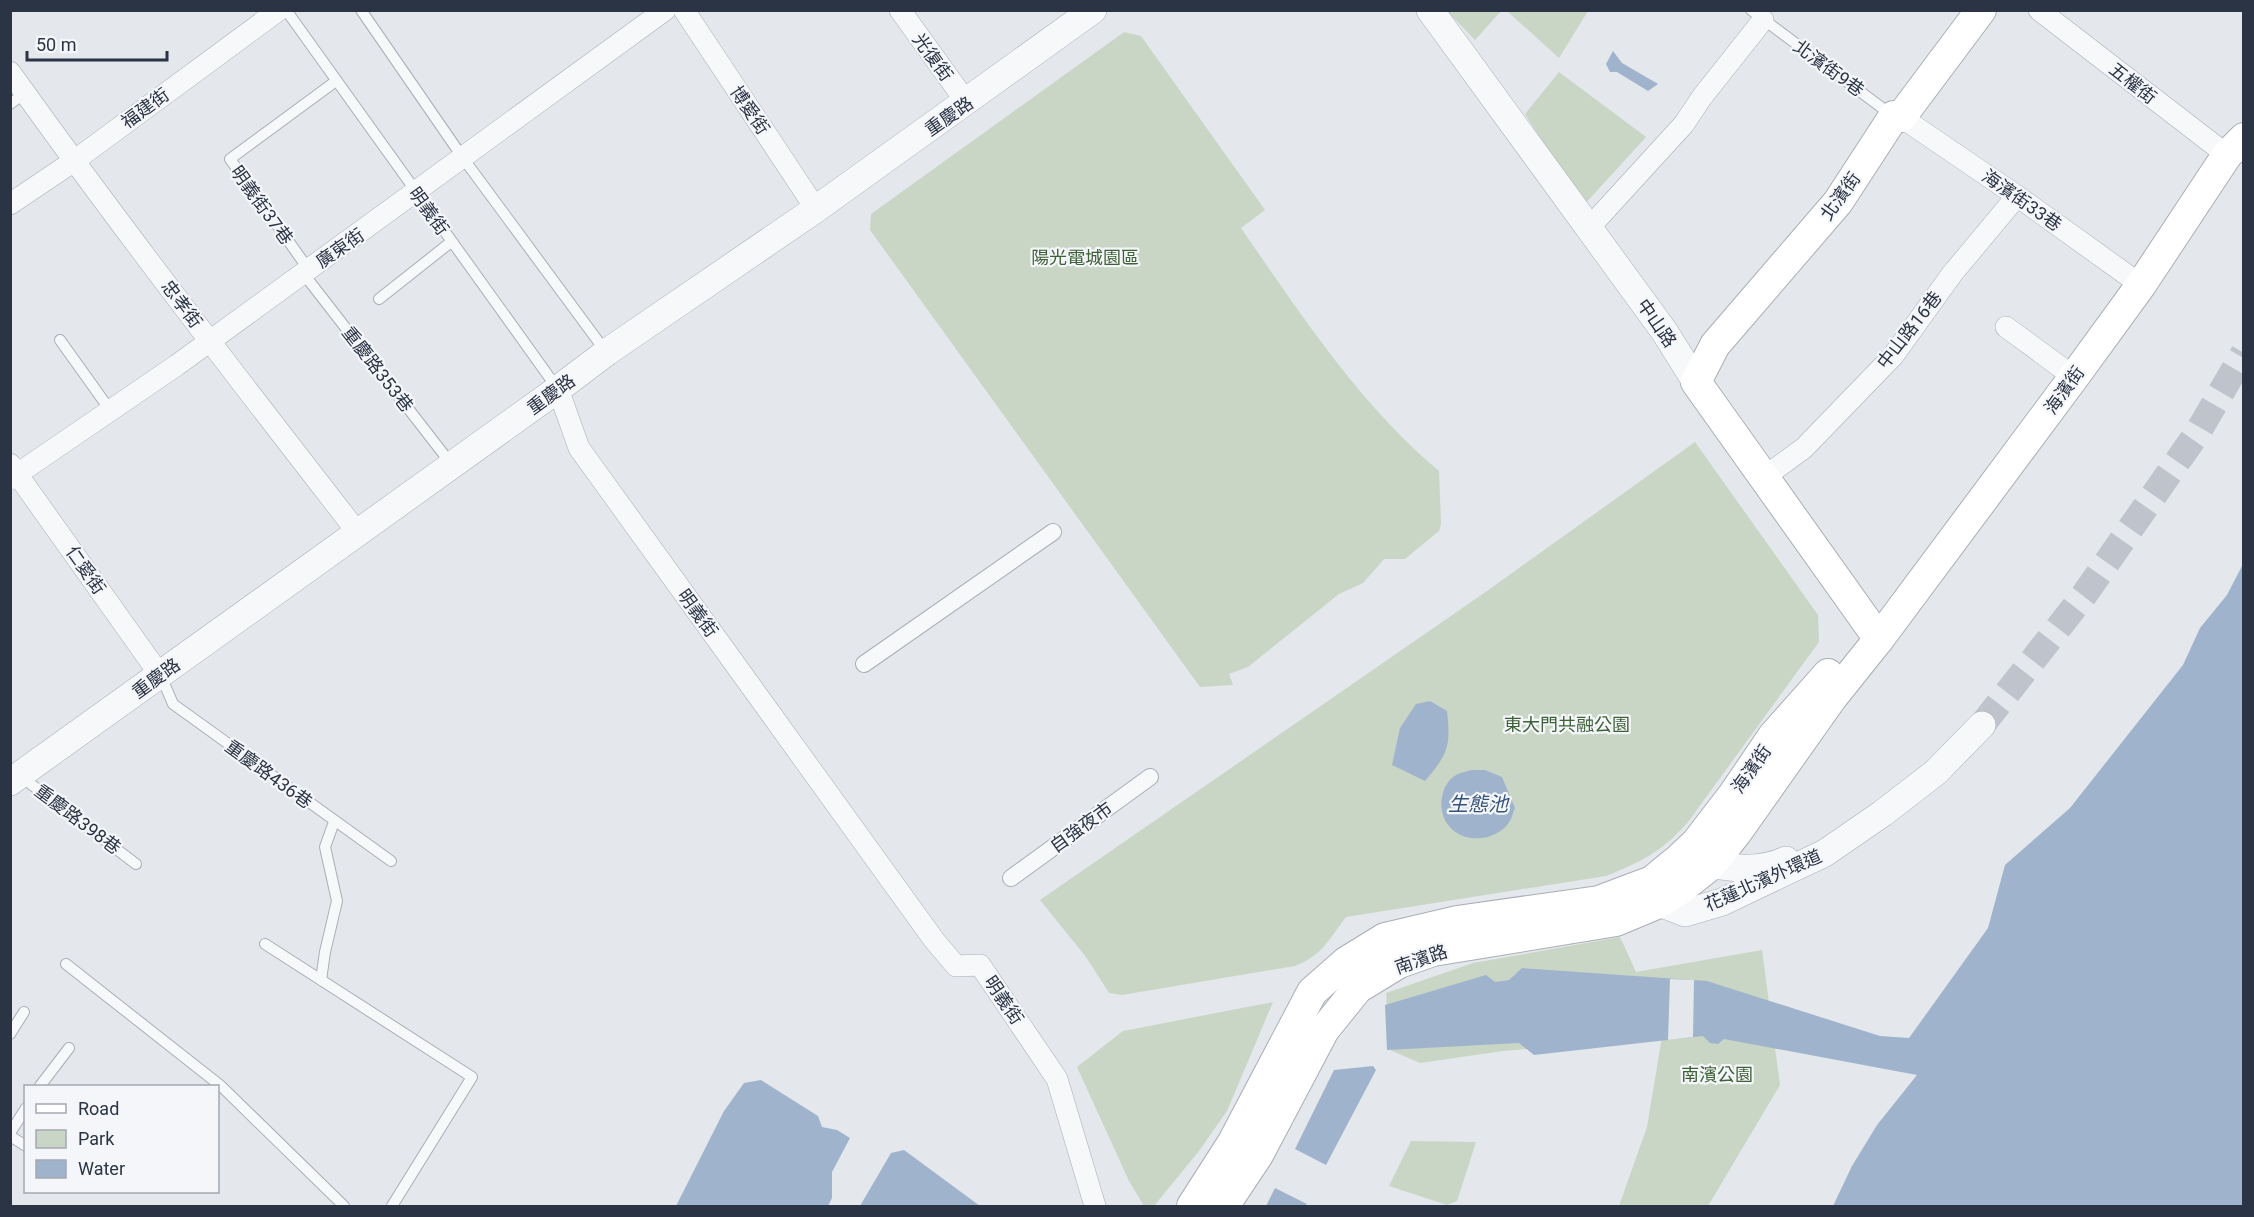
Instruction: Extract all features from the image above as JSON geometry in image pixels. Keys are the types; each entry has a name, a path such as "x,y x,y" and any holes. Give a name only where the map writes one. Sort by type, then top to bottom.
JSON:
{"main road":[{"name":"北濱街","path":"1696,382 1715,345 1838,202 1897,117 1981,10"},
{"name":"海濱街","path":"1723,849 1831,699 1879,639 2074,377 2141,285 2235,147"},
{"name":"中山路","path":"1696,382 1879,639"},
{"name":"海濱街","path":"1680,858 1696,843 1733,795 1773,736 1834,667 1879,639"},
{"name":"南濱路","path":"1224,1206 1258,1155 1324,1030 1358,988 1399,963 1433,951 1616,921 1659,903 1678,891 1723,849"},
{"name":"南濱路","path":"1192,1206 1233,1142 1312,992 1346,962 1385,938 1447,923 1599,900 1652,880 1680,858"}],"street":[{"name":"福建街","path":"10,204 74,161 279,10"},
{"name":"廣東街","path":"13,472 177,365 665,10"},
{"name":"博愛街","path":"684,10 816,209"},
{"name":"光復街","path":"900,10 967,103"},
{"name":"重慶路","path":"15,778 607,352 967,103 1094,10"},
{"name":"中山路","path":"1430,10 1664,331 1696,382"},
{"name":"五權街","path":"2039,10 2235,147"},
{"path":"1588,229 1684,124 1757,15"},
{"name":"忠孝街","path":"10,72 18,98 74,161 358,533"},
{"name":"海濱街33巷","path":"1897,117 2018,196 2141,285"},
{"name":"中山路16巷","path":"1763,478 1804,448 1893,356 1951,276 2018,196"},
{"path":"2007,327 2074,377"},
{"name":"明義街","path":"558,389 579,448 835,803 934,940 956,966 981,965 1057,1080 1095,1206"},
{"name":"仁愛街","path":"13,472 160,675"},
{"path":"864,664 1053,531"},
{"name":"花蓮北濱外環道","path":"1659,903 1686,914 1722,902 1825,853 1936,772 1982,725"},
{"name":"自強夜市","path":"1011,878 1150,777"},
{"name":"花蓮北濱外環道","path":"1680,858 1723,849 1739,869 1774,866 1861,827"}],"lane":[{"name":"明義街","path":"286,10 558,389"},
{"path":"361,10 463,158 607,352"},
{"name":"北濱街9巷","path":"1757,15 1897,117"},
{"name":"明義街37巷","path":"306,271 230,159 336,81"},
{"path":"379,299 451,242"},
{"name":"重慶路353巷","path":"306,271 452,465"},
{"path":"60,340 110,410"},
{"name":"重慶路436巷","path":"160,675 173,704 391,861"},
{"name":"重慶路398巷","path":"15,778 136,864"},
{"path":"321,980 337,901 326,847 334,822"},
{"path":"265,944 472,1077 392,1206"},
{"path":"66,964 221,1086 344,1206"},
{"path":"10,1034 24,1012"},
{"path":"41,1085 69,1048"},
{"path":"24,1111 10,1134 24,1144"}],"green space":[{"path":"1449,10 1501,11 1475,40 1448,12"},
{"path":"1507,11 1588,11 1559,58"},
{"name":"陽光電城園區","path":"1124,32 1141,36 1265,210 1241,228 1308,325 1383,417 1439,471 1441,524 1439,531 1405,559 1384,559 1363,583 1339,594 1248,667 1229,674 1233,685 1200,687 870,230 871,214"},
{"path":"1559,72 1646,137 1583,206 1525,114"},
{"name":"東大門共融公園","path":"1695,442 1818,615 1819,642 1688,822 1670,841 1641,860 1606,876 1346,917 1313,957 1295,966 1122,995 1109,993 1086,957 1040,900 1487,591"},
{"name":"南濱公園","path":"1620,937 1636,972 1762,950 1780,1085 1708,1206 1619,1206 1647,1127 1662,1037 1503,1051 1420,1063 1390,1050 1386,993 1473,963"},
{"path":"1273,1002 1227,1111 1199,1151 1154,1206 1144,1206 1129,1181 1077,1067 1123,1031"},
{"path":"1411,1141 1476,1142 1457,1201 1447,1205 1389,1186"}],"water":[{"path":"1613,51 1622,63 1658,84 1648,91 1617,72 1610,72 1606,64"},
{"path":"2243,564 2243,1206 1833,1206 1852,1166 1877,1125 1917,1075 1724,1039 1718,1044 1710,1043 1703,1036 1534,1055 1519,1043 1387,1050 1385,1005 1486,975 1495,982 1509,980 1522,968 1707,981 1880,1036 1909,1038 1988,928 2005,865 2070,808 2183,665 2200,628 2227,595"},
{"name":"生態池","path":"1430,701 1447,711 1448,741 1439,764 1425,781 1392,765 1400,728 1416,704"},
{"name":"生態池","path":"1485,770 1502,777 1515,808 1505,828 1498,833 1481,838 1463,836 1455,832 1442,813 1442,797 1447,783 1460,773"},
{"path":"1373,1066 1376,1070 1326,1165 1295,1149 1334,1070"},
{"path":"761,1080 818,1116 822,1127 837,1130 850,1138 832,1172 832,1198 828,1206 676,1206 724,1111 744,1083"},
{"path":"904,1150 980,1206 860,1206 891,1153"},
{"path":"1275,1188 1307,1204 1305,1206 1266,1206"}],"pier":[{"path":"1670,979 1694,980 1693,1037 1668,1040"}],"tunnel":[{"path":"1982,725 2084,595 2198,432 2244,353"}]}
